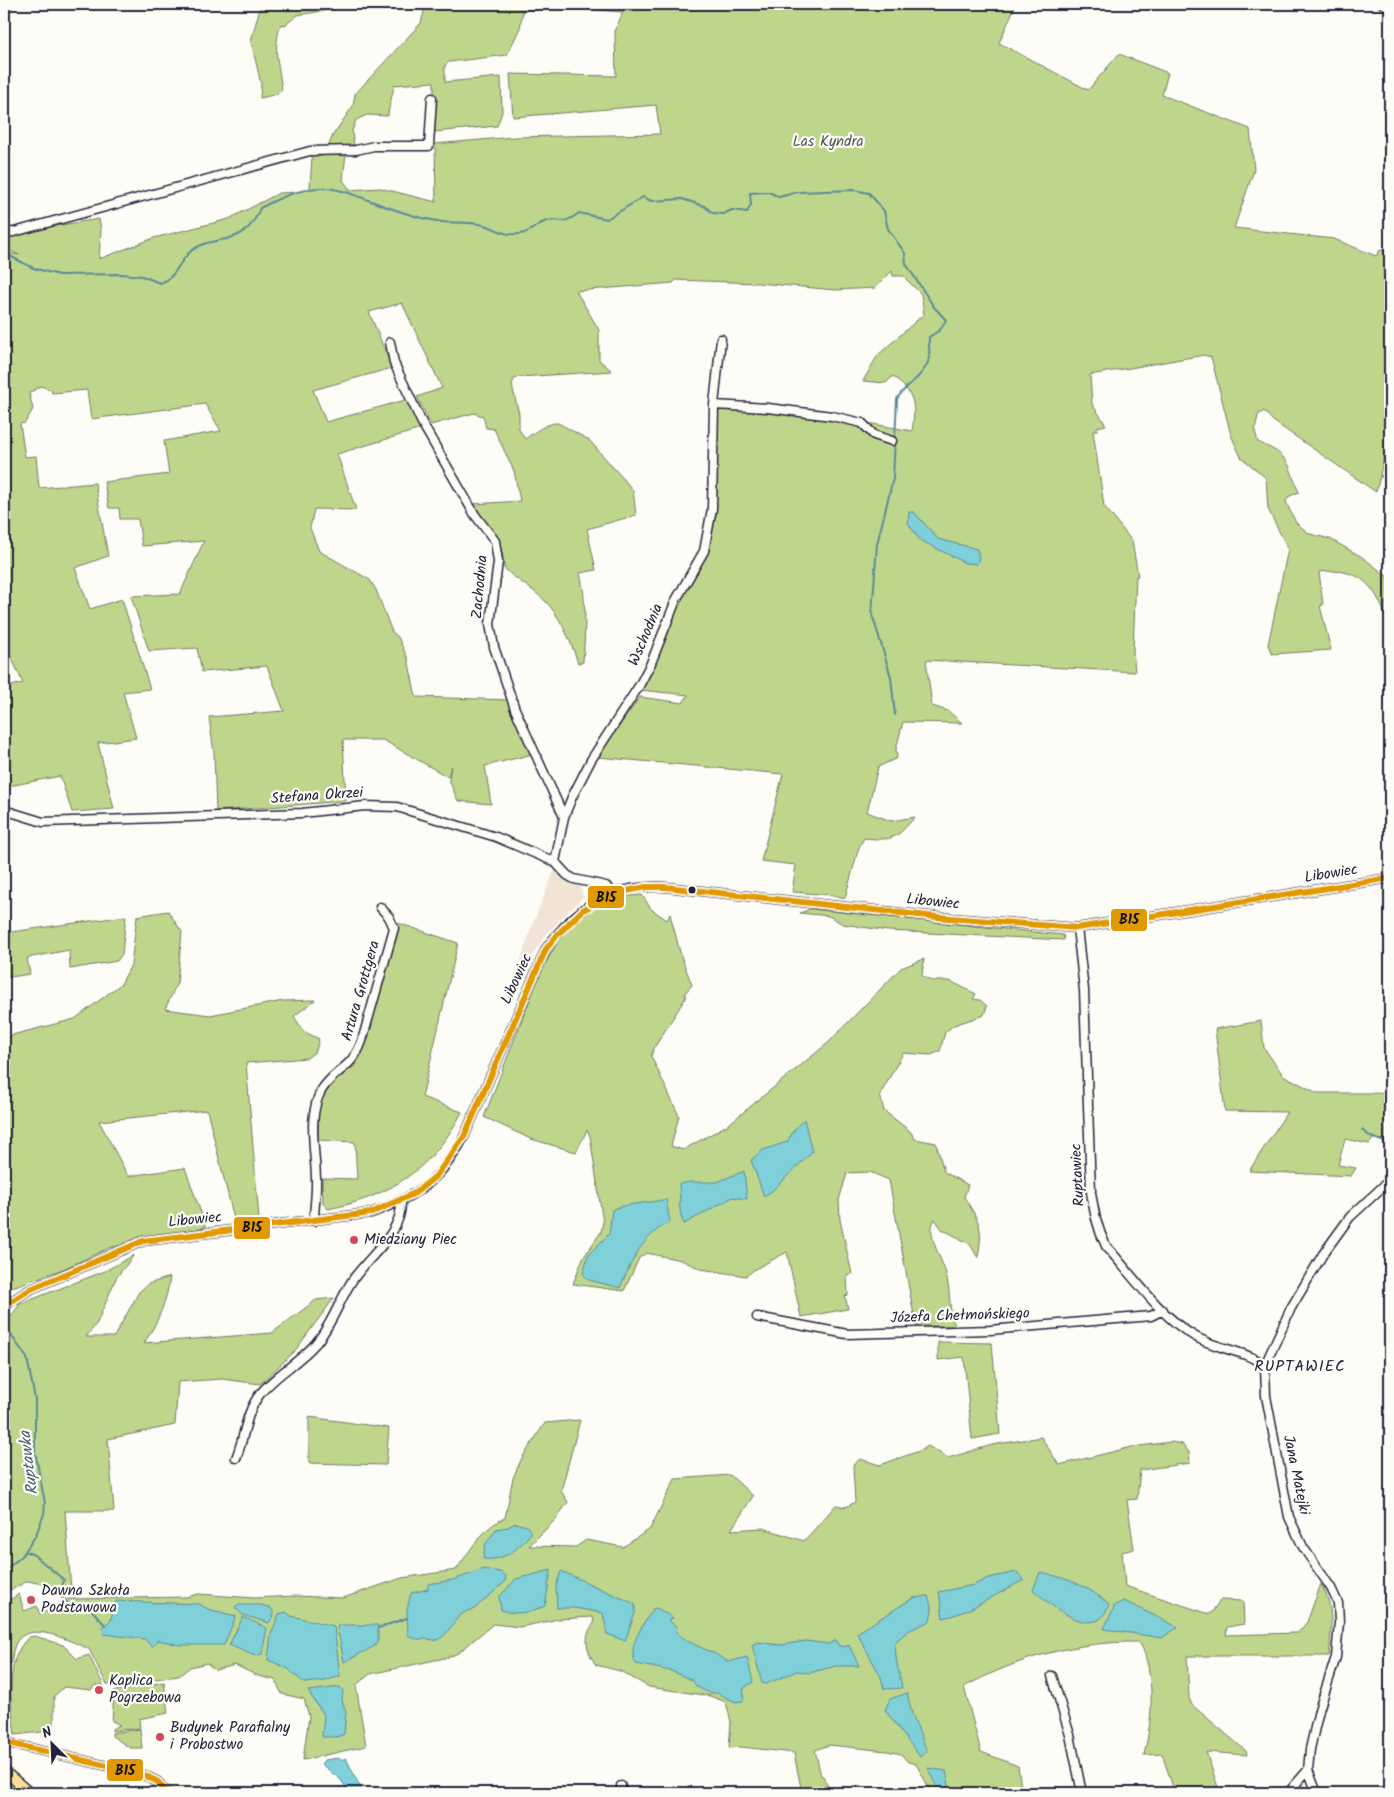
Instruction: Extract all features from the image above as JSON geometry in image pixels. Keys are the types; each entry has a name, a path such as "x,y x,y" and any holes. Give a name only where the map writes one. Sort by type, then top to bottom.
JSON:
{"main road":[{"path":"4,1771 30,1793"}],"street":[{"path":"1383,4 1390,7"},
{"path":"4,233 14,232 310,151 356,150 374,146 430,146 432,98"},
{"name":"Wschodnia","path":"555,862 564,817 591,760 619,719 651,663 676,600 704,551 712,509 714,405 721,339"},
{"name":"Zachodnia","path":"390,342 394,363 422,422 475,515 495,541 498,562 490,624 494,647 515,709 564,817"},
{"path":"714,405 768,408 832,416 862,423 874,435 892,440"},
{"name":"Stefana Okrzei","path":"4,810 43,822 292,813 365,806 397,807 496,837 555,862 567,875 606,886 613,893"},
{"name":"Libowiec","path":"4,1306 31,1289 143,1241 162,1237 371,1213 401,1202 432,1182 451,1160 464,1136 546,949 558,932 574,916 592,902 613,893 636,887 665,887 937,917 1077,928 1390,878"},
{"name":"Artura Grottgera","path":"314,1221 316,1187 313,1124 316,1103 331,1078 349,1065 356,1056 362,1041 394,928 389,917 380,907"},
{"name":"Ruptawiec","path":"1077,928 1084,990 1090,1192 1096,1224 1106,1246 1163,1310 1194,1336 1254,1357 1265,1364"},
{"name":"Jana Matejki","path":"1308,1770 1310,1749 1319,1710 1336,1657 1339,1622 1338,1603 1331,1588 1303,1547 1289,1517 1266,1396 1265,1364 1291,1308 1323,1254 1350,1217 1390,1180"},
{"path":"236,1458 242,1443 247,1419 256,1399 260,1393 316,1343 331,1321 351,1282 399,1220 401,1202"},
{"name":"Józefa Chełmońskiego","path":"757,1317 847,1334 990,1330 1151,1316 1163,1310"},
{"path":"1052,1676 1070,1735 1082,1793"},
{"path":"4,1742 142,1774 158,1782 167,1793"},
{"path":"1288,1793 1308,1770 1317,1793"}],"shaded area":[{"path":"555,868 580,883 583,897 547,933 512,988 530,931"}],"green space":[{"path":"261,4 367,4 298,15 285,25 281,24 278,33 277,49 282,90 278,94 260,98 261,84 251,41"},
{"name":"Las Kyndra","path":"426,4 1016,4 999,43 1088,90 1119,54 1168,73 1162,95 1250,129 1254,170 1234,228 1334,239 1376,256 1380,250 1390,252 1390,430 1380,475 1390,479 1390,484 1380,476 1376,492 1273,421 1264,411 1258,415 1255,431 1258,442 1280,454 1290,468 1299,492 1288,497 1286,502 1296,523 1310,534 1330,539 1362,557 1387,576 1390,586 1390,628 1380,602 1367,584 1358,577 1348,573 1335,571 1319,572 1323,605 1320,606 1331,650 1272,654 1268,645 1288,549 1268,509 1266,478 1241,457 1231,435 1211,357 1204,355 1090,375 1092,404 1106,425 1097,427 1097,430 1093,431 1104,506 1132,541 1138,576 1136,576 1133,651 1135,672 926,660 932,706 948,711 962,723 903,722 896,749 897,758 878,767 867,812 891,821 915,817 894,837 882,839 864,838 859,847 845,898 833,895 792,892 796,865 761,861 783,774 597,757 640,697 683,703 688,695 640,690 659,656 687,584 707,544 716,402 862,422 912,431 914,406 906,389 893,376 886,383 863,381 878,355 924,314 921,294 903,276 893,276 892,271 875,288 836,290 758,283 676,280 673,283 576,291 599,330 599,360 612,371 519,377 514,379 512,385 519,414 519,429 525,439 545,426 558,423 589,440 633,490 636,515 587,529 596,570 580,573 584,594 585,629 583,662 578,663 568,637 554,611 533,590 504,568 498,540 474,504 520,501 514,471 494,429 486,428 483,416 474,413 431,425 417,397 442,388 402,303 369,312 392,368 313,390 326,422 409,399 424,428 337,454 356,510 314,509 310,528 319,551 370,580 376,590 392,632 398,637 408,659 416,697 511,700 533,754 485,766 491,804 458,801 449,780 451,766 448,777 383,740 343,740 346,801 216,811 214,753 209,717 284,711 267,666 202,672 197,648 149,651 131,596 180,594 204,541 142,546 138,519 120,519 119,508 109,508 104,482 169,474 164,441 221,431 205,404 91,419 87,390 52,393 51,390 41,386 29,393 33,409 25,423 20,424 25,457 36,456 39,488 95,483 108,556 75,568 90,609 122,599 150,689 123,692 136,738 98,743 114,809 72,812 60,776 4,787 4,688 23,683 4,641 4,252 19,255 4,247 4,234 99,219 101,229 99,259 154,238 229,219 279,193 299,192 310,188 312,156 328,147 333,135 353,106 355,94 421,23","holes":["558,7 623,12 615,31 616,76 510,74 513,117 656,105 660,134 514,137 435,144 436,202 380,188 350,190 343,180 346,153 354,148 352,131 356,120 367,115 388,116 394,85 434,82 434,132 497,126 502,112 501,77 445,82 445,65 449,62 507,55 520,28 523,10"]},
{"path":"642,895 651,909 667,920 670,914 681,956 692,985 685,993 686,997 654,1048 651,1056 679,1116 671,1146 683,1150 729,1124 828,1043 901,968 924,959 922,976 932,981 950,981 976,994 973,999 980,1000 987,1006 984,1015 954,1025 945,1032 940,1051 931,1055 903,1053 880,1095 884,1111 910,1131 915,1139 936,1143 944,1172 968,1185 964,1197 979,1226 978,1258 970,1244 942,1229 935,1219 932,1225 933,1241 947,1279 951,1313 955,1326 916,1326 889,1180 870,1172 847,1173 839,1200 840,1220 852,1274 847,1276 848,1295 845,1296 848,1309 801,1317 787,1252 746,1276 701,1269 681,1260 646,1253 639,1258 624,1291 573,1284 583,1258 601,1232 603,1223 590,1136 587,1130 576,1152 531,1139 484,1117 541,971 561,936 589,909 618,897"},
{"path":"810,909 1063,935 1064,940 888,931 843,924 829,916 800,913"},
{"path":"168,911 182,932 177,983 165,1009 210,1015 283,1001 315,1000 294,1016 303,1031 319,1039 316,1051 307,1058 246,1063 259,1219 235,1223 207,1110 99,1121 128,1176 185,1168 206,1227 109,1248 63,1269 4,1290 4,1037 75,1019 121,984 131,965 137,916"},
{"path":"126,916 122,954 117,961 70,969 69,950 27,958 30,974 4,978 4,933"},
{"path":"398,923 458,943 422,1097 462,1112 438,1149 407,1177 371,1197 328,1209 323,1204 322,1178 357,1179 355,1142 318,1140 318,1106 333,1081 355,1066"},
{"path":"1261,1021 1264,1048 1283,1075 1317,1093 1386,1093 1386,1086 1390,1083 1390,1140 1373,1139 1369,1144 1345,1139 1338,1165 1356,1168 1351,1176 1249,1171 1287,1112 1225,1111 1215,1029"},
{"path":"134,1255 116,1278 97,1323 86,1337 114,1337 139,1292 148,1284 170,1277 167,1295 161,1312 144,1343 272,1333 316,1300 334,1298 294,1352 260,1384 222,1379 178,1382 175,1425 108,1439 114,1511 65,1511 71,1590 28,1581 4,1593 4,1326 20,1304 105,1271"},
{"path":"938,1342 992,1343 1000,1434 972,1439 964,1357 938,1360"},
{"path":"309,1417 389,1428 386,1465 309,1463"},
{"path":"580,1420 561,1491 568,1502 555,1520 529,1546 576,1547 586,1540 623,1547 650,1529 675,1479 730,1475 753,1496 731,1530 763,1528 804,1541 836,1505 846,1507 855,1502 853,1465 860,1459 880,1465 922,1450 928,1446 948,1458 992,1445 1041,1437 1059,1465 1132,1447 1171,1442 1182,1444 1189,1452 1190,1463 1140,1470 1137,1499 1127,1500 1134,1549 1122,1552 1125,1586 1209,1614 1220,1600 1243,1601 1244,1624 1227,1627 1226,1635 1298,1633 1307,1622 1321,1584 1328,1601 1331,1619 1329,1656 1187,1656 1189,1698 1192,1705 1246,1751 1247,1755 1206,1752 1220,1793 1175,1793 1162,1754 1144,1755 1150,1722 1151,1689 1148,1666 1142,1647 1138,1642 1115,1642 1048,1653 1005,1668 964,1687 981,1752 1018,1766 1021,1787 1032,1788 1032,1793 932,1793 916,1764 908,1762 901,1754 829,1745 815,1750 821,1776 823,1776 831,1793 802,1793 794,1753 742,1747 729,1748 731,1722 726,1702 710,1696 649,1687 620,1671 596,1665 587,1644 588,1633 594,1623 593,1617 559,1619 520,1627 493,1624 458,1653 449,1657 370,1674 356,1685 366,1746 303,1760 309,1716 304,1699 282,1694 275,1680 258,1676 235,1665 215,1670 207,1663 190,1667 179,1676 107,1685 89,1649 65,1639 40,1632 29,1633 20,1638 14,1647 12,1663 4,1666 4,1604 19,1594 24,1611 37,1606 40,1614 68,1599 186,1597 198,1594 254,1598 295,1596 343,1598 402,1578 456,1570 484,1533 505,1518 513,1478 522,1458 545,1423"},
{"path":"35,1636 63,1645 77,1659 89,1655 104,1687 95,1685 91,1690 64,1687 54,1696 54,1723 50,1731 15,1735 11,1697 13,1670 21,1646 29,1637"},
{"path":"164,1682 168,1713 139,1719 140,1728 112,1731 112,1729 120,1725 112,1721 114,1691"},
{"path":"140,1729 142,1748 130,1748 112,1736 112,1733"}],"water":[{"path":"909,512 914,512 938,539 977,549 979,557 977,564 965,563 920,540 908,523"},
{"path":"804,1119 812,1152 772,1191 764,1196 751,1160 763,1150 787,1142 794,1130"},
{"path":"744,1171 747,1199 733,1197 684,1224 680,1209 679,1184 717,1182"},
{"path":"666,1199 670,1222 652,1234 645,1242 629,1268 620,1288 589,1280 583,1274 588,1255 609,1234 612,1210 622,1206"},
{"path":"515,1523 527,1526 531,1533 511,1553 498,1558 483,1559 485,1545 496,1529 508,1527"},
{"path":"484,1569 500,1572 506,1576 505,1582 473,1610 467,1611 457,1618 438,1640 417,1639 408,1635 407,1610 411,1593 428,1589 428,1584 453,1580"},
{"path":"551,1570 545,1606 534,1610 513,1613 501,1610 499,1597 516,1579"},
{"path":"561,1571 635,1604 635,1613 625,1641 607,1634 603,1613 574,1608 557,1608 556,1586"},
{"path":"1017,1572 1024,1580 974,1607 943,1618 939,1592 974,1585 988,1578"},
{"path":"1040,1572 1068,1580 1102,1598 1109,1605 1104,1614 1100,1619 1092,1622 1083,1621 1055,1608 1033,1590"},
{"path":"928,1596 932,1609 930,1621 908,1631 895,1642 902,1688 884,1689 881,1677 857,1633 913,1598"},
{"path":"116,1601 199,1604 208,1609 236,1616 224,1645 179,1645 158,1640 152,1647 145,1639 103,1634 102,1627 110,1621"},
{"path":"1124,1601 1178,1627 1162,1638 1104,1629 1115,1605"},
{"path":"237,1605 261,1605 271,1608 274,1614 269,1623 243,1615 235,1608"},
{"path":"657,1608 673,1618 668,1620 677,1627 676,1632 688,1641 728,1662 747,1657 753,1682 744,1688 743,1701 735,1702 718,1693 710,1693 697,1687 692,1680 671,1671 636,1664 633,1657 634,1643 653,1609"},
{"path":"286,1612 291,1616 334,1626 340,1676 325,1681 304,1683 287,1668 268,1660 271,1634 279,1614"},
{"path":"243,1617 267,1628 262,1654 255,1656 229,1645"},
{"path":"337,1625 378,1625 378,1640 375,1646 344,1662"},
{"path":"836,1640 838,1645 843,1647 849,1645 859,1666 836,1666 809,1673 797,1671 766,1684 762,1683 752,1645 757,1642 780,1645 806,1641 829,1644"},
{"path":"340,1687 343,1691 342,1700 346,1712 344,1734 337,1737 322,1737 324,1715 308,1691"},
{"path":"907,1693 912,1714 927,1751 920,1757 885,1710 890,1699"},
{"path":"338,1758 341,1760 346,1758 363,1793 350,1793 340,1779 321,1764 324,1760"},
{"path":"928,1768 946,1771 950,1790 947,1793 941,1793"}],"waterway":[{"path":"4,253 33,268 59,275 122,274 142,276 160,283 170,278 185,257 198,247 237,236 253,222 260,208 303,190 319,188 349,193 383,206 424,218 442,222 479,224 489,226 504,233 514,234 527,232 547,221 566,220 579,213 607,219 643,197 651,201 682,199 704,206 713,213 723,214 732,210 747,212 751,205 750,193 769,192 779,197 798,192 854,190 869,193 884,211 888,229 905,253 906,264 934,307 946,320 940,330 929,337 929,356 925,368 897,399 893,479 877,544 872,614 891,677 895,715"},
{"path":"1362,1130 1371,1137 1390,1144"},
{"name":"Ruptawka","path":"4,1316 4,1325 27,1358 35,1399 35,1452 45,1503 44,1514 36,1535 22,1556 4,1571"},
{"path":"27,1552 34,1555 64,1580 61,1590"},
{"path":"61,1596 68,1604 91,1609 105,1625"},
{"path":"378,1628 407,1618"}],"transit line":[{"name":"B15","path":"4,1306 31,1289 143,1241 371,1213 415,1193 436,1176 464,1137 546,949 558,934 583,910 612,894 646,887 665,887 937,917 1077,928 1390,878"},
{"name":"B15","path":"4,1742 142,1774 158,1782 167,1793"}],"place":[{"name":"Miedziany Piec","path":"354,1240"},
{"name":"Dawna Szkoła Podstawowa","path":"31,1600"},
{"name":"Kaplica Pogrzebowa","path":"99,1690"},
{"name":"Budynek Parafialny i Probostwo","path":"160,1737"}],"district":[{"name":"RUPTAWIEC","path":"1300,1366"}]}
